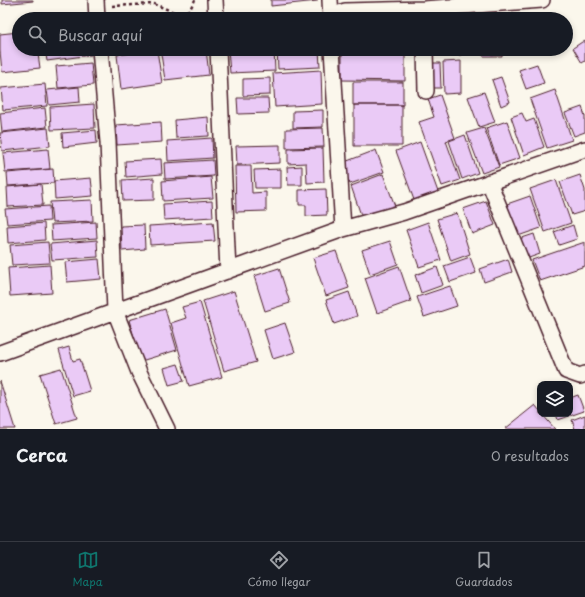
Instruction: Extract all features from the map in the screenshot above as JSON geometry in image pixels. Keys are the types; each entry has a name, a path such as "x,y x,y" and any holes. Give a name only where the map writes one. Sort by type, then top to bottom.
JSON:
{"street":[{"path":"215,0 216,12"},
{"path":"330,0 331,12"},
{"path":"441,12 542,0"},
{"path":"343,12 371,12"},
{"path":"101,56 108,142 115,311 139,372 167,429"},
{"path":"218,56 228,271"},
{"path":"332,56 342,229"},
{"path":"425,56 426,91"},
{"path":"0,353 342,229 404,212 585,150"},
{"path":"489,182 566,371 583,379"}],"path":[{"path":"186,12 190,9 195,0"},
{"path":"96,9 120,5 154,4 174,12"}],"building":[{"path":"2,0 33,0 33,1 2,4"},
{"path":"271,0 317,0 317,1 271,6"},
{"path":"12,33 12,56 38,56 40,68 2,72 0,34"},
{"path":"585,40 585,61 582,63 573,48"},
{"path":"46,56 84,56 47,61"},
{"path":"117,56 158,56 162,83 121,89"},
{"path":"161,56 207,56 209,75 165,80"},
{"path":"229,56 274,56 275,71 230,73"},
{"path":"277,56 319,56 320,67 278,69"},
{"path":"342,56 405,56 405,81 342,80"},
{"path":"461,61 461,93 444,94 443,62"},
{"path":"91,63 93,85 58,88 56,66"},
{"path":"429,63 440,63 441,88 430,88"},
{"path":"537,64 544,83 526,89 519,70"},
{"path":"321,70 322,104 275,107 273,73"},
{"path":"501,77 510,102 501,106 492,80"},
{"path":"270,78 270,95 243,96 243,79"},
{"path":"353,82 403,82 403,105 353,105"},
{"path":"45,84 47,106 3,110 1,88"},
{"path":"79,87 80,102 49,105 47,90"},
{"path":"555,90 572,140 547,148 530,99"},
{"path":"484,92 495,122 479,127 468,97"},
{"path":"440,95 455,138 446,141 460,180 442,186 419,122 434,117 428,99"},
{"path":"237,98 268,98 269,113 238,114"},
{"path":"94,104 95,128 51,130 50,107"},
{"path":"354,105 402,105 402,146 354,146"},
{"path":"582,107 585,116 585,132 574,136 565,113"},
{"path":"45,108 47,127 2,132 0,113"},
{"path":"323,110 323,127 293,128 293,111"},
{"path":"522,113 526,122 534,119 544,147 524,155 511,117"},
{"path":"208,117 209,136 176,138 175,120"},
{"path":"507,121 520,158 499,165 486,128"},
{"path":"161,122 162,142 117,145 116,125"},
{"path":"48,128 50,146 2,151 0,133"},
{"path":"323,128 324,147 286,148 286,129"},
{"path":"484,128 499,167 482,173 467,133"},
{"path":"96,130 97,143 63,147 62,133"},
{"path":"465,135 478,173 462,179 449,141"},
{"path":"212,138 213,158 168,161 167,141"},
{"path":"420,142 438,192 414,200 396,151"},
{"path":"280,145 280,163 237,165 236,146"},
{"path":"323,148 324,182 307,183 306,163 288,164 288,149"},
{"path":"48,149 50,169 5,172 3,153"},
{"path":"376,150 384,172 350,184 342,163"},
{"path":"161,159 162,174 126,177 125,161"},
{"path":"213,160 214,176 165,179 164,163"},
{"path":"235,166 251,166 252,193 266,192 266,211 236,212"},
{"path":"302,166 302,185 288,185 287,167"},
{"path":"53,169 54,183 8,186 7,173"},
{"path":"281,169 281,188 255,188 254,170"},
{"path":"383,174 395,206 362,218 351,186"},
{"path":"580,175 585,190 585,211 572,215 560,182"},
{"path":"211,177 213,198 163,201 162,181"},
{"path":"91,178 93,196 55,199 54,181"},
{"path":"154,178 154,200 123,201 122,180"},
{"path":"556,180 571,223 545,232 530,189"},
{"path":"41,184 43,205 8,207 7,187"},
{"path":"326,189 327,215 306,216 306,205 299,205 299,190"},
{"path":"530,196 541,228 518,236 507,204"},
{"path":"92,200 93,221 52,223 50,202"},
{"path":"212,201 213,217 164,220 163,204"},
{"path":"486,201 495,225 472,234 463,209"},
{"path":"49,206 50,221 7,224 5,209"},
{"path":"457,213 470,254 451,261 437,219"},
{"path":"96,222 97,238 52,241 51,225"},
{"path":"213,222 215,241 150,245 149,226"},
{"path":"428,222 441,260 419,267 406,230"},
{"path":"44,223 45,240 8,243 7,226"},
{"path":"144,225 145,249 122,251 121,226"},
{"path":"573,225 577,239 559,245 554,232"},
{"path":"534,234 540,254 526,259 519,239"},
{"path":"97,240 98,257 52,260 50,244"},
{"path":"390,241 398,264 370,274 362,250"},
{"path":"48,242 50,263 12,265 10,245"},
{"path":"585,242 585,266 540,281 532,260"},
{"path":"336,251 349,288 326,296 313,258"},
{"path":"470,257 476,273 450,282 444,266"},
{"path":"99,259 101,279 67,282 65,262"},
{"path":"508,259 512,272 484,282 480,269"},
{"path":"50,265 52,293 10,296 8,268"},
{"path":"399,266 411,301 377,313 365,278"},
{"path":"437,267 443,285 421,293 415,275"},
{"path":"279,268 290,303 265,311 254,276"},
{"path":"450,286 457,306 424,317 417,297"},
{"path":"234,291 256,362 224,371 203,301"},
{"path":"349,292 357,316 334,324 326,300"},
{"path":"200,302 222,377 189,386 171,323 186,318 182,307"},
{"path":"165,309 177,350 141,361 129,320"},
{"path":"285,323 295,352 273,359 264,330"},
{"path":"69,347 73,361 80,359 90,391 73,396 59,350"},
{"path":"178,364 184,381 169,385 164,368"},
{"path":"61,368 77,418 56,424 40,374"},
{"path":"0,381 15,429 0,429"},
{"path":"578,395 584,411 573,415 573,397"},
{"path":"535,405 537,407 537,417 545,417 555,429 505,429"},
{"path":"585,415 585,429 575,429 572,420"},
{"path":"557,417 567,417 558,420"}]}
